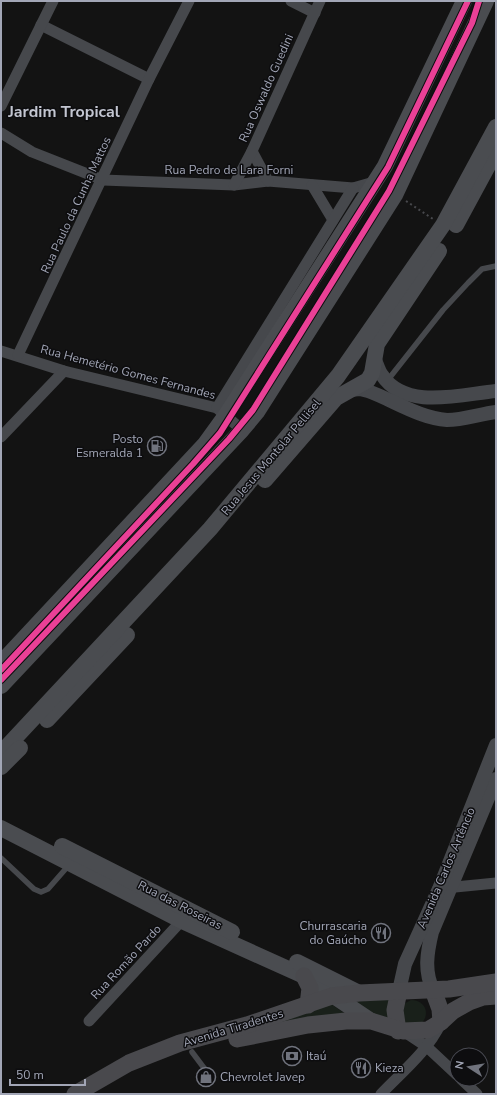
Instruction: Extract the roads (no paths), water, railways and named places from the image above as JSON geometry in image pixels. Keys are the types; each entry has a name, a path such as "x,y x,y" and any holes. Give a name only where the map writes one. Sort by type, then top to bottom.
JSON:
{"main road":[{"path":"1,686 205,444 221,412 385,166 464,1"},
{"path":"1,664 72,600 242,430 257,412 395,195 486,1"},
{"name":"Rua Jesus Montolar Pellisel","path":"1,767 210,529 338,376 358,350 443,225 496,127"},
{"name":"Rua Jesus Montolar Pellisel","path":"1,753 73,686 216,538 336,398 368,380 372,373 377,344 451,232 496,151"},
{"path":"358,350 367,352 374,358"},
{"path":"338,376 339,383 344,388 350,390"},
{"name":"Rua das Roseiras","path":"1,817 71,863 115,878"},
{"name":"Rua das Roseiras","path":"1,828 33,838 115,878 185,916 304,976 371,1021"},
{"name":"Rua das Roseiras","path":"185,916 321,973 359,993"},
{"path":"304,976 310,988 308,1005"},
{"path":"400,1031 395,1010 399,991 433,990 496,982"},
{"path":"433,990 440,1008 441,1022"},
{"name":"Avenida Tiradentes","path":"75,1094 129,1063 180,1043 246,1025 332,996 399,991"},
{"path":"371,1021 400,1031 428,1030 441,1022 453,1011 469,1002 483,997 496,996"},
{"name":"Avenida Tiradentes","path":"98,1094 134,1074 192,1052 251,1035 308,1025 371,1021"}],"street":[{"path":"1,106 53,1"},
{"name":"Rua Paulo da Cunha Mattos","path":"18,355 189,1"},
{"path":"291,1 315,12"},
{"name":"Rua Oswaldo Guedini","path":"234,186 252,151 320,1"},
{"path":"41,25 150,79"},
{"name":"Rua Pedro de Lara Forni","path":"1,133 32,152 103,180 234,186 268,181 353,188 374,182"},
{"path":"252,151 268,181"},
{"path":"312,184 332,220"},
{"path":"221,412 332,220 353,188"},
{"name":"Rua Hemetério Gomes Fernandes","path":"1,351 18,355 64,371 221,412 242,430"},
{"path":"374,358 386,381 398,389 426,398 448,398 496,391"},
{"path":"1,437 64,371"},
{"path":"350,390 360,389 368,391 426,416 437,419 448,420 496,412"},
{"name":"Avenida Carlos Artêncio","path":"433,990 428,978 427,950 445,888 496,746"},
{"name":"Avenida Carlos Artêncio","path":"399,991 405,964 445,888 496,779"},
{"path":"445,888 496,883"},
{"name":"Rua Romão Pardo","path":"89,1021 185,916"},
{"path":"381,1094 426,1047 435,1036 441,1022"},
{"path":"400,1031 426,1047 449,1068"},
{"path":"470,1087 477,1094"}],"lane":[{"path":"386,381 448,304 482,269 496,266"},
{"path":"1,858 34,889 41,892 48,889 71,863"},
{"path":"192,1052 204,1068"}],"place":[{"name":"Posto Esmeralda 1","path":"157,446"},
{"name":"Churrascaria do Gaúcho","path":"381,933"},
{"name":"Itaú","path":"292,1056"},
{"name":"Kieza","path":"361,1068"},
{"name":"Chevrolet Javep","path":"206,1077"}],"district":[{"name":"Jardim Tropical","path":"64,111"}]}
